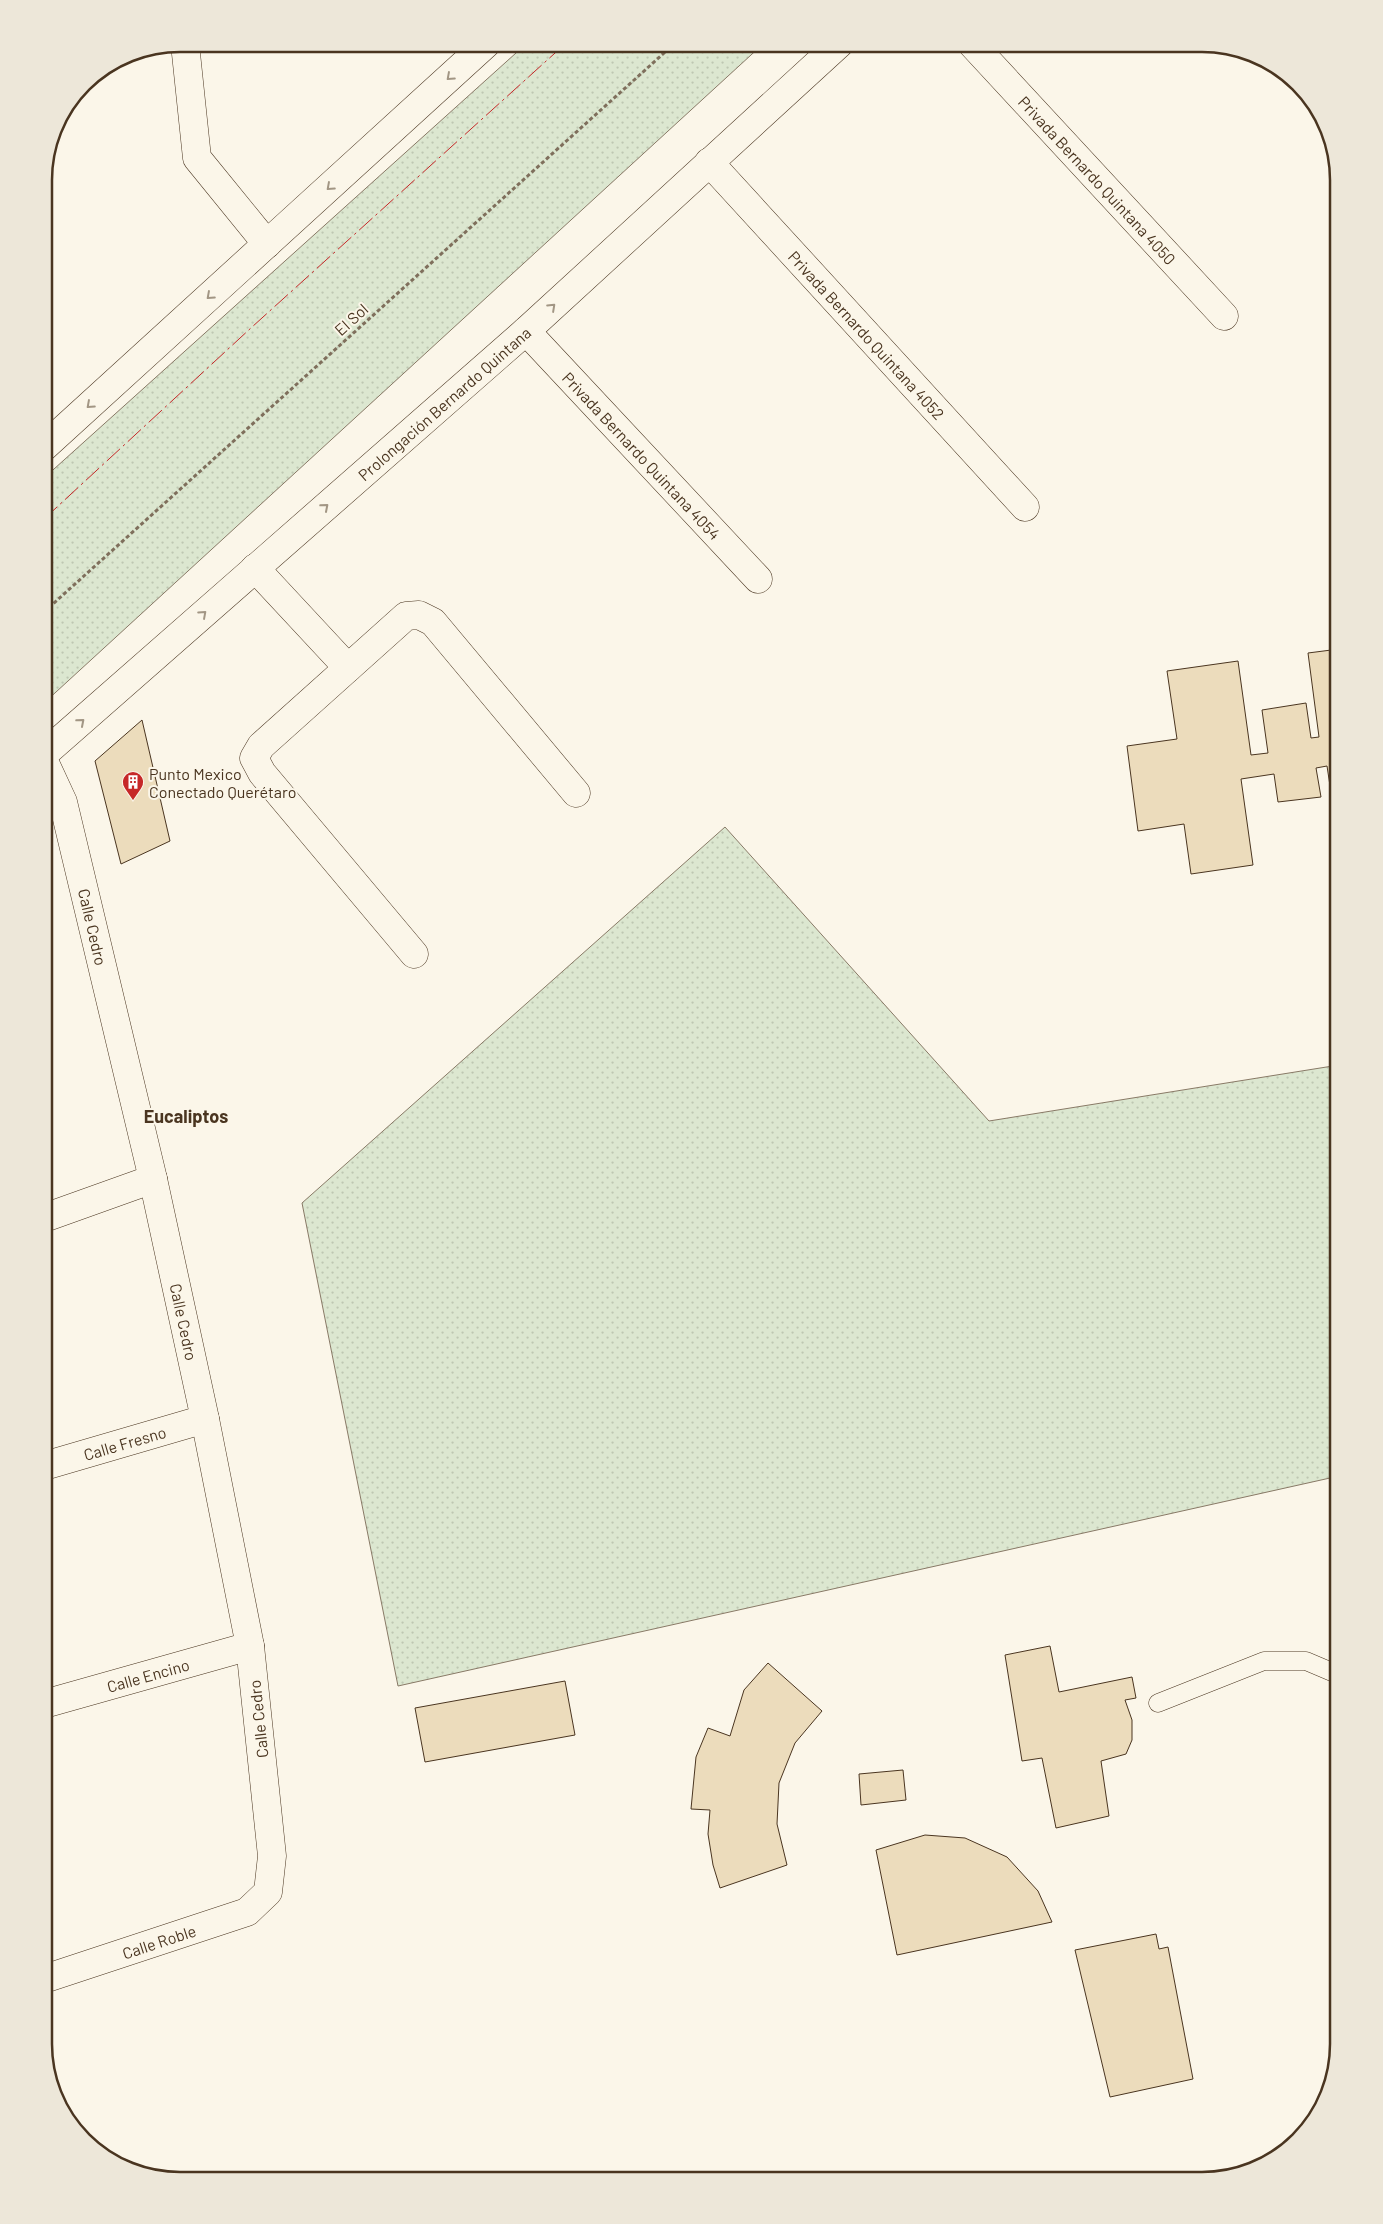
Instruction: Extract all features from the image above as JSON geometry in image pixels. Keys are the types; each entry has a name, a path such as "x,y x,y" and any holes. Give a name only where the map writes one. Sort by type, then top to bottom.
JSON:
{"street":[{"path":"186,53 197,158 267,244"},
{"path":"53,439 476,53"},
{"name":"Prolongación Bernardo Quintana","path":"53,746 526,331 828,53"},
{"name":"Privada Bernardo Quintana 4050","path":"980,53 1224,316"},
{"name":"Privada Bernardo Quintana 4052","path":"709,162 1025,507"},
{"name":"Privada Bernardo Quintana 4054","path":"526,331 758,579"},
{"path":"255,568 348,668"},
{"path":"414,954 262,773 254,758 261,746 406,616 419,615 433,622 576,793"},
{"name":"Calle Cedro","path":"53,779 64,802 153,1179 205,1419 250,1646 272,1856 268,1892"},
{"path":"52,1215 153,1179"},
{"name":"Calle Fresno","path":"52,1464 205,1419"},
{"name":"Calle Encino","path":"52,1702 250,1646"},
{"name":"Calle Roble","path":"52,1976 247,1912 268,1892"}],"lane":[{"path":"1158,1703 1264,1661 1306,1661 1330,1671"}],"path":[{"name":"El Sol","path":"53,604 664,53"}],"green space":[{"path":"516,53 753,53 53,695 53,470"},
{"path":"725,827 989,1121 1330,1066 1330,1478 398,1686 302,1203"}],"building":[{"path":"1330,650 1330,786 1327,766 1316,768 1321,797 1278,802 1274,774 1241,779 1253,865 1191,874 1184,824 1138,831 1127,746 1177,739 1167,671 1238,661 1251,755 1268,753 1262,710 1306,703 1311,738 1319,737 1308,653"},
{"name":"Punto Mexico Conectado Querétaro","path":"142,720 170,841 121,864 95,761"},
{"path":"1050,1646 1059,1692 1132,1677 1136,1698 1125,1700 1132,1720 1132,1740 1126,1754 1101,1761 1109,1816 1056,1828 1042,1758 1022,1761 1005,1655"},
{"path":"768,1663 822,1711 795,1743 779,1783 777,1824 787,1865 720,1888 713,1865 708,1834 710,1810 691,1809 696,1757 708,1728 730,1736 744,1690"},
{"path":"565,1681 575,1735 425,1762 415,1708"},
{"path":"903,1770 906,1800 861,1805 859,1774"},
{"path":"925,1835 965,1838 1007,1857 1038,1891 1052,1922 897,1955 876,1850"},
{"path":"1156,1934 1159,1949 1168,1947 1193,2079 1110,2097 1075,1950"}],"power":[{"path":"53,511 252,327 555,53"}],"place":[{"name":"Punto Mexico Conectado Querétaro","path":"133,801"}],"district":[{"name":"Eucaliptos","path":"186,1116"}]}
